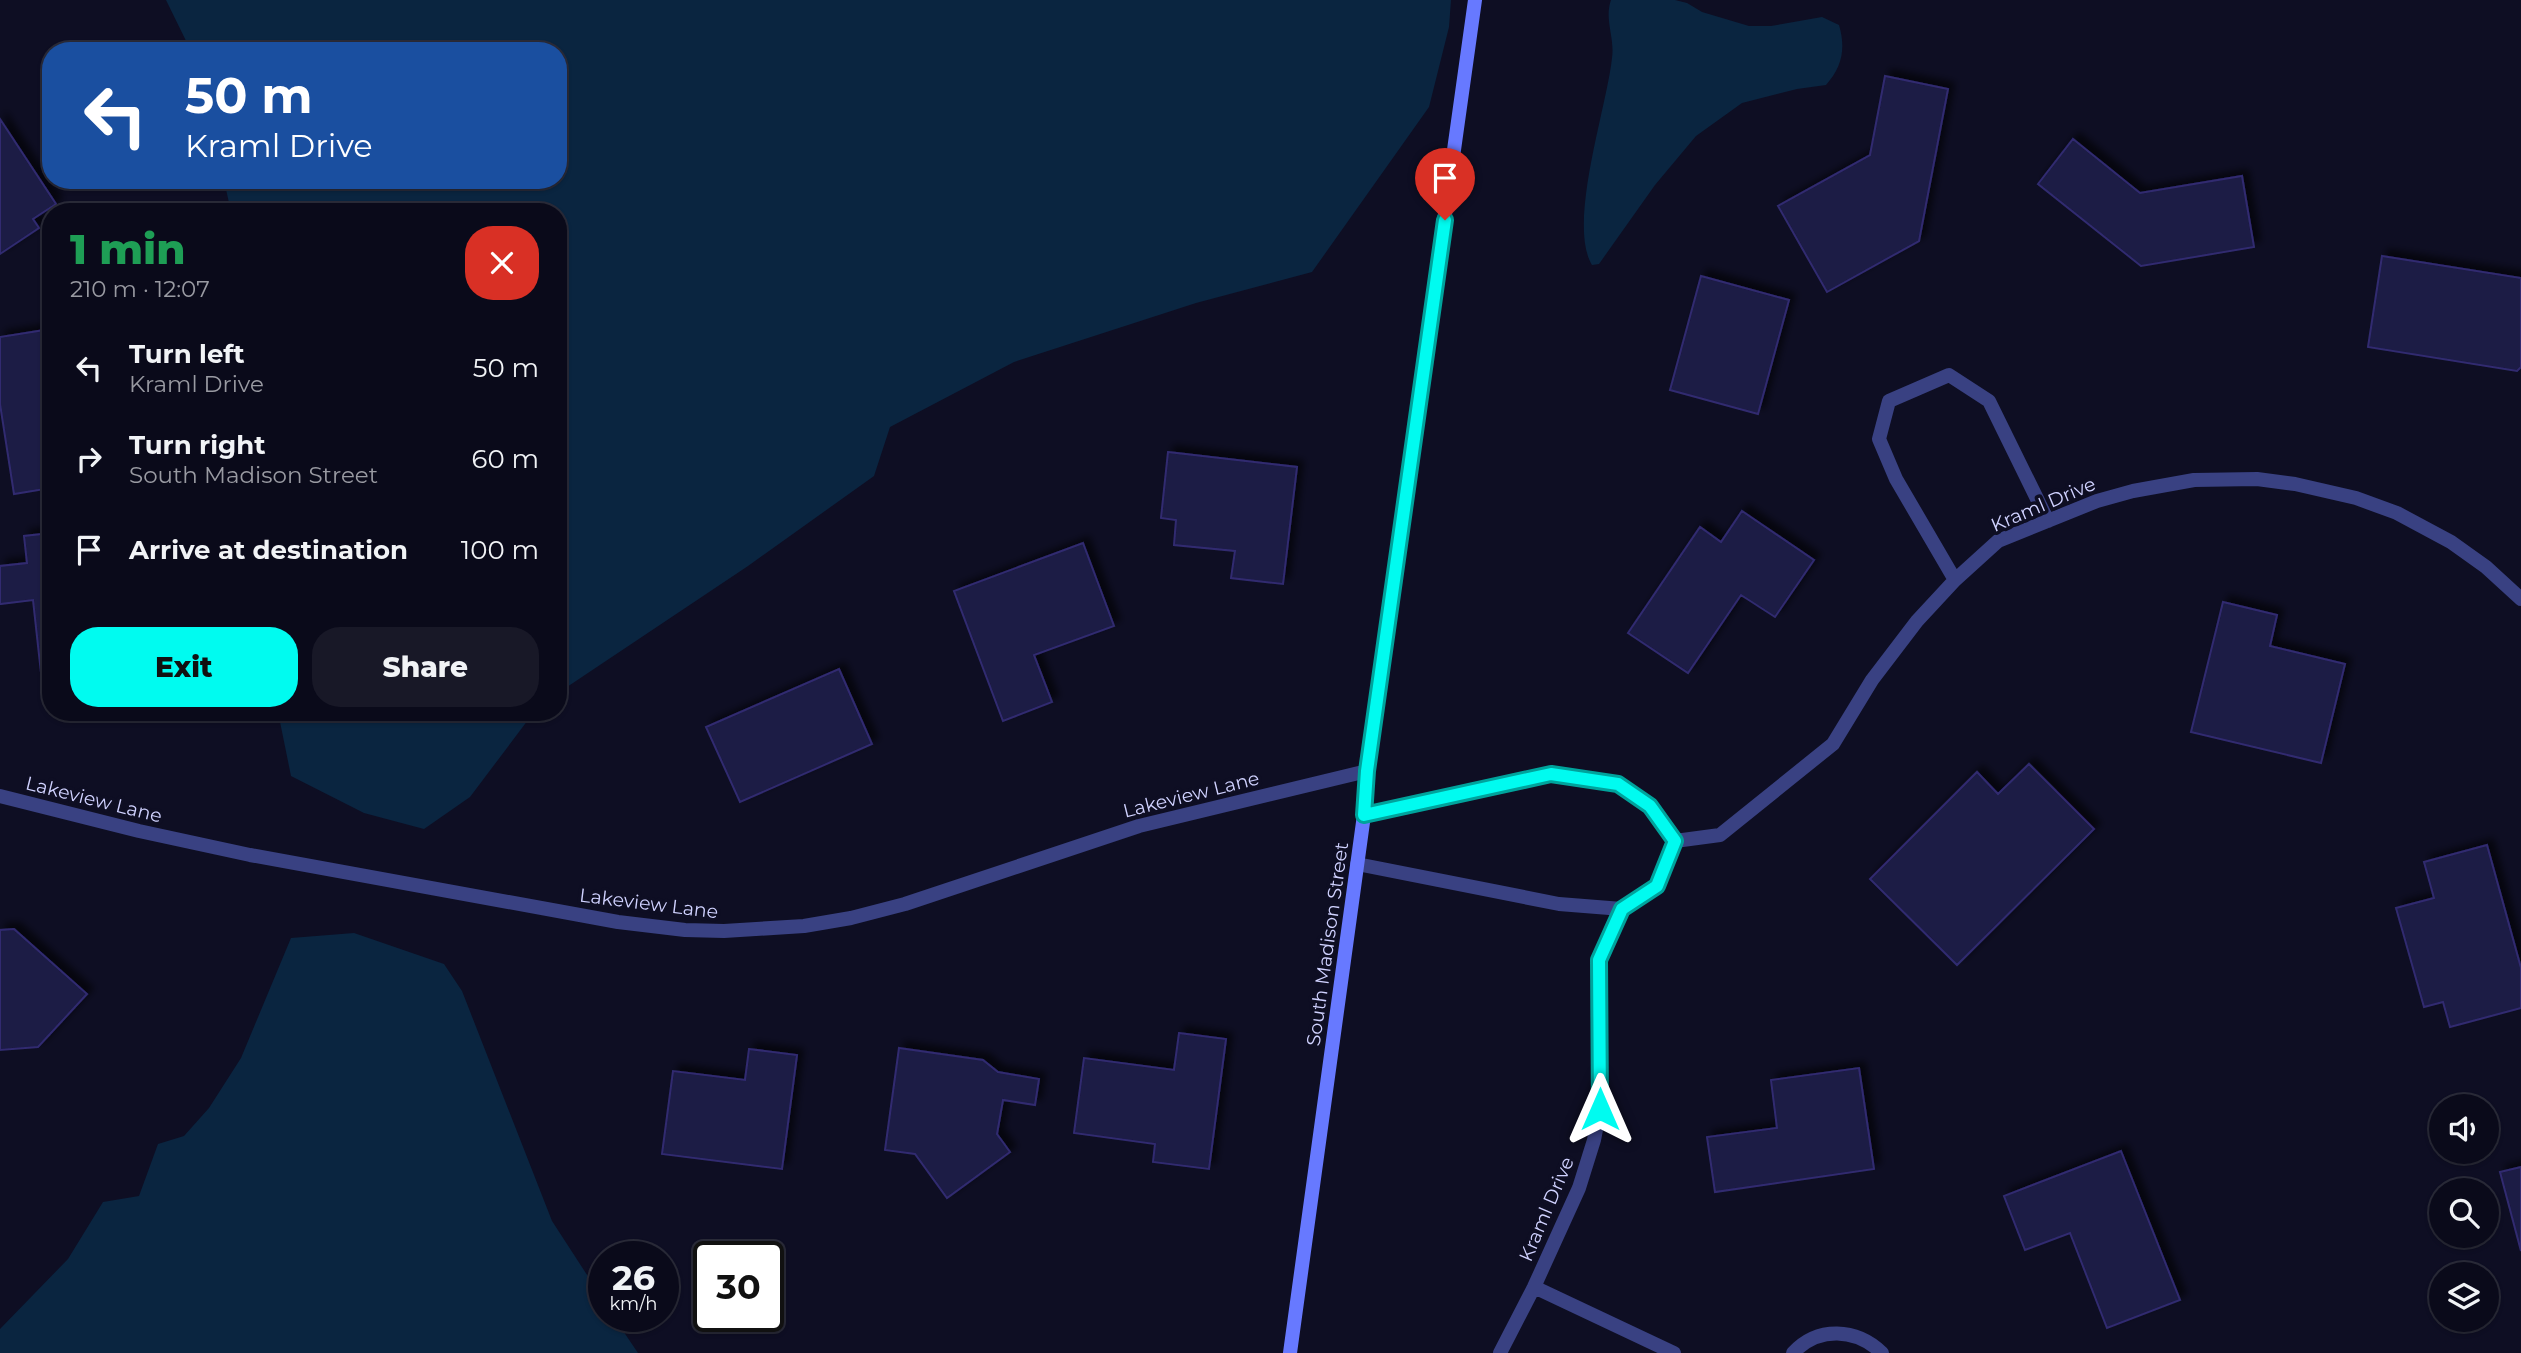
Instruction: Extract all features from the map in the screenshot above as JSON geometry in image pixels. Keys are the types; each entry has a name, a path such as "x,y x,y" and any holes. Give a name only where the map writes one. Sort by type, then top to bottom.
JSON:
{"street":[{"name":"South Madison Street","path":"1290,1353 1364,815 1367,771 1475,0"},
{"path":"1955,580 1896,479 1879,439 1889,401 1949,375 1989,401 2048,521"},
{"name":"Kraml Drive","path":"1675,841 1720,835 1833,744 1872,680 1917,621 1955,580 1998,541 2121,494 2194,480 2257,479 2356,498 2397,513 2451,542 2486,567 2521,598"},
{"name":"Lakeview Lane","path":"0,796 139,831 250,855 618,922 685,930 724,931 804,926 851,918 905,904 1139,826 1367,771"},
{"path":"1357,864 1559,904 1622,909 1657,886 1675,841 1650,806 1618,784 1551,774 1364,815"},
{"name":"Kraml Drive","path":"1500,1353 1534,1287 1579,1188 1594,1140 1600,1109 1599,960 1622,909"},
{"path":"1534,1287 1674,1353"},
{"path":"1793,1353 1816,1337 1836,1333 1857,1336 1882,1353"}],"water":[{"path":"166,0 1451,0 1449,27 1429,107 1312,272 1196,303 1014,362 890,427 874,476 748,566 567,687 567,203 229,203 226,189 567,189 567,42 187,42"},
{"path":"1611,0 1675,0 1687,3 1702,12 1749,26 1771,26 1822,17 1839,25 1842,50 1836,71 1826,85 1797,89 1742,103 1696,136 1655,185 1599,264 1592,265 1585,246 1586,194 1612,58 1609,14"},
{"path":"280,721 527,721 470,797 424,829 364,813 291,776"},
{"path":"354,933 444,964 462,991 552,1221 588,1276 588,1332 624,1332 638,1353 0,1353 0,1329 68,1259 103,1202 139,1196 158,1144 184,1136 209,1108 241,1058 291,938"}],"building":[{"path":"1885,76 1948,89 1919,241 1827,292 1778,206 1870,155"},
{"path":"0,119 42,183 42,189 46,189 55,203 42,203 42,213 33,219 39,228 0,254"},
{"path":"2073,139 2140,193 2242,176 2254,247 2141,266 2038,184"},
{"path":"2382,256 2521,278 2521,367 2517,371 2368,347"},
{"path":"1701,276 1789,300 1758,414 1670,390"},
{"path":"42,330 42,489 14,494 0,404 0,337"},
{"path":"1168,452 1297,467 1283,584 1231,578 1235,551 1174,545 1176,520 1161,518"},
{"path":"1742,511 1814,560 1775,617 1741,595 1688,673 1628,633 1700,527 1721,542"},
{"path":"42,534 42,673 33,600 0,604 0,566 27,563 24,536"},
{"path":"1083,543 1114,626 1034,655 1052,702 1003,721 954,591"},
{"path":"2223,602 2277,615 2270,646 2345,664 2321,763 2191,732"},
{"path":"839,669 872,744 740,802 706,727"},
{"path":"2029,764 2094,829 1957,965 1870,879 1977,772 1998,794"},
{"path":"2487,845 2521,968 2521,1008 2450,1027 2443,1002 2424,1007 2396,908 2434,898 2424,862"},
{"path":"14,929 87,994 38,1047 0,1050 0,930"},
{"path":"1179,1033 1226,1039 1209,1169 1153,1162 1155,1144 1074,1133 1084,1058 1174,1070"},
{"path":"899,1048 983,1060 998,1072 1039,1079 1035,1105 1003,1100 997,1134 1010,1152 947,1198 915,1154 885,1150"},
{"path":"749,1049 797,1055 782,1169 662,1154 673,1071 745,1080"},
{"path":"1859,1068 1874,1169 1715,1192 1707,1137 1777,1128 1771,1080"},
{"path":"2121,1151 2180,1300 2107,1328 2070,1233 2025,1250 2004,1196"},
{"path":"2521,1167 2521,1251 2500,1172"}],"route":[{"path":"1445,220 1367,771 1364,815 1551,774 1618,784 1650,806 1675,841 1657,886 1622,909 1599,960 1600,1109"}]}
